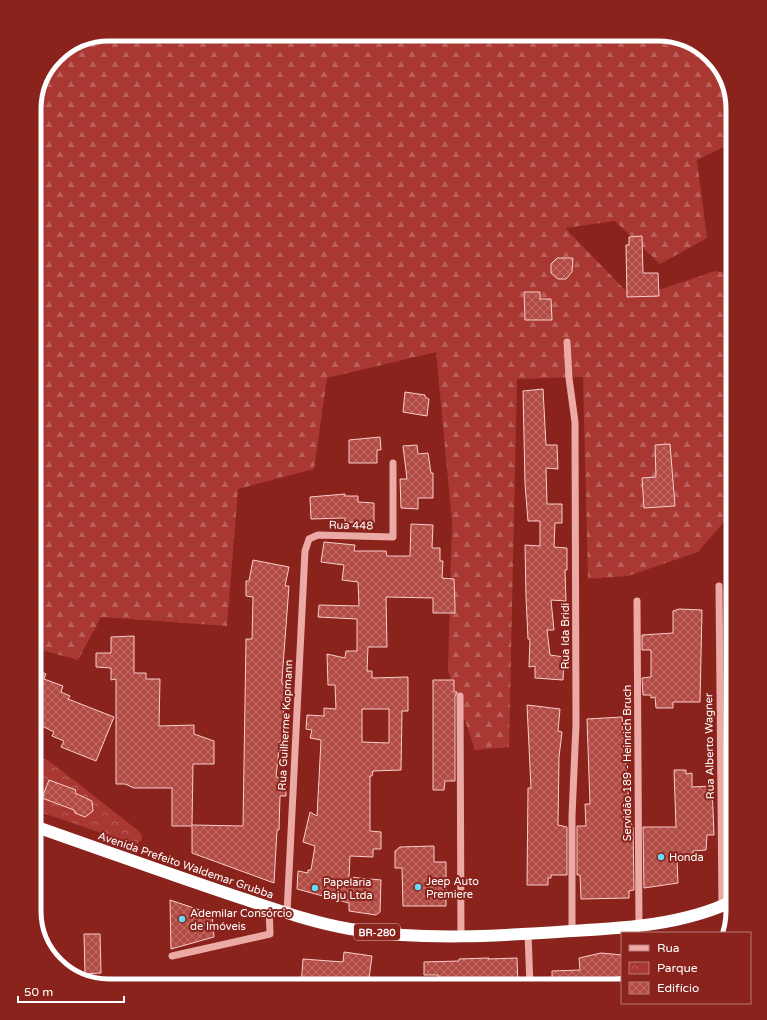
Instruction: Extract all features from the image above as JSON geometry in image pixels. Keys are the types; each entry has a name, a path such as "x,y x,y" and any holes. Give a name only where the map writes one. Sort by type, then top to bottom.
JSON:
{"highway":[{"name":"Avenida Prefeito Waldemar Grubba","path":"41,828 287,913 351,929 409,935 461,936 528,934 639,926 671,920 726,904"}],"street":[{"name":"Rua Ida Bridi","path":"568,342 568,378 576,429 576,725 572,816 572,931"},
{"name":"Rua 448","path":"309,539 318,536 393,537 393,463"},
{"name":"Rua Guilherme Kopmann","path":"287,913 305,551 309,539"},
{"name":"Rua Alberto Wagner","path":"719,586 726,833"},
{"name":"Servidão 189 - Heinrich Bruch","path":"638,601 639,926"},
{"path":"460,696 461,936"},
{"path":"172,956 270,934 270,907"},
{"path":"528,934 530,979"}],"green space":[{"path":"110,41 662,41 671,42 692,50 709,64 719,79 725,96 726,146 697,160 707,238 660,264 615,221 565,228 627,292 656,291 715,271 726,273 726,519 698,552 628,576 588,579 583,377 517,379 509,747 475,750 448,671 452,521 436,352 327,378 314,469 238,489 227,626 101,617 78,660 41,650 41,105 43,92 48,79 64,58 83,46 96,42"},
{"path":"41,757 52,763 140,832 142,837 141,841 136,844 41,812"}],"building":[{"path":"642,236 643,273 658,273 659,296 627,297 626,245 629,245 629,237"},
{"path":"557,258 573,258 572,272 566,279 558,279 551,273 551,264"},
{"path":"524,292 540,292 540,299 551,299 552,320 525,320"},
{"path":"543,389 546,445 557,445 558,469 546,468 547,504 562,504 562,523 555,523 554,547 567,548 567,570 565,570 566,601 551,600 554,630 547,630 550,655 564,657 563,680 535,678 535,666 529,667 530,639 528,639 525,545 540,546 540,521 528,521 525,484 523,391"},
{"path":"405,392 425,395 425,397 429,399 427,416 403,412"},
{"path":"380,437 381,450 377,450 377,463 349,463 349,440"},
{"path":"670,444 675,506 644,508 642,478 656,477 655,445"},
{"path":"417,445 418,454 428,453 431,473 433,473 433,498 418,498 418,509 401,508 400,479 407,479 403,446"},
{"path":"345,494 345,496 358,496 358,502 374,503 374,523 345,522 345,518 311,519 310,497"},
{"path":"411,524 433,525 432,548 440,548 440,561 443,561 442,578 454,579 455,613 433,613 433,598 386,597 387,647 368,647 367,671 372,671 372,678 408,677 408,711 402,711 401,770 373,771 372,776 370,776 370,831 381,832 381,849 373,849 373,857 350,856 349,877 381,880 380,912 376,915 349,911 349,903 297,889 298,871 308,873 308,870 311,870 315,846 303,842 310,812 317,816 321,740 310,738 312,730 306,729 307,715 324,716 324,708 336,709 335,685 328,685 327,654 345,658 346,651 357,651 357,619 318,617 319,605 359,606 358,582 342,580 344,565 321,562 324,542 355,545 354,551 386,551 387,556 410,556","holes":["362,709 389,709 389,743 362,742"]},
{"path":"253,560 289,567 285,586 289,586 282,679 282,684 285,684 282,741 280,741 276,777 286,779 286,796 280,796 279,830 277,830 274,883 192,853 192,826 172,826 172,788 134,788 125,784 116,784 116,679 111,680 111,668 96,667 96,653 111,653 111,637 134,636 134,673 146,673 146,679 160,679 159,726 194,725 194,734 214,741 214,764 193,764 192,825 243,826 246,639 252,639 253,597 246,596 246,581 249,581"},
{"path":"679,609 702,610 700,702 673,702 673,708 656,708 655,697 651,698 651,695 643,695 642,678 651,677 651,650 642,650 642,635 673,633 673,611"},
{"path":"41,672 46,674 44,679 63,686 61,692 70,696 68,699 114,717 96,761 61,747 64,741 52,736 54,732 41,726"},
{"path":"433,680 454,680 454,692 457,692 455,696 455,781 445,781 444,790 433,790"},
{"path":"527,705 560,709 558,731 562,732 559,757 558,825 567,827 567,875 551,875 551,878 548,878 548,885 527,885 528,788 531,788"},
{"path":"622,717 629,801 633,827 634,890 629,891 629,898 581,899 580,875 577,875 577,826 586,826 585,804 590,804 587,719"},
{"path":"674,770 686,770 686,774 692,773 692,787 712,786 714,835 707,835 706,850 693,851 693,860 677,860 678,883 644,888 643,827 676,827"},
{"path":"49,780 76,790 75,793 92,801 93,811 85,817 75,813 74,810 42,798"},
{"name":"Jeep Auto Premiere","path":"434,846 434,862 446,862 446,906 403,906 402,868 395,868 395,851 400,847"},
{"path":"170,900 212,914 214,937 171,949"},
{"path":"84,934 100,934 101,973 85,974"},
{"path":"344,952 372,956 369,979 302,979 303,959 343,962"},
{"path":"601,953 621,955 621,976 610,979 552,979 552,971 580,970 579,958"},
{"path":"517,958 518,979 438,979 438,975 424,975 424,962 459,961 459,959"}],"place":[{"name":"Honda","path":"661,857"},
{"name":"Jeep Auto Premiere","path":"418,887"},
{"name":"Papelaria Baju Ltda","path":"315,888"},
{"name":"Ademilar Consórcio de Imóveis","path":"182,919"}]}
